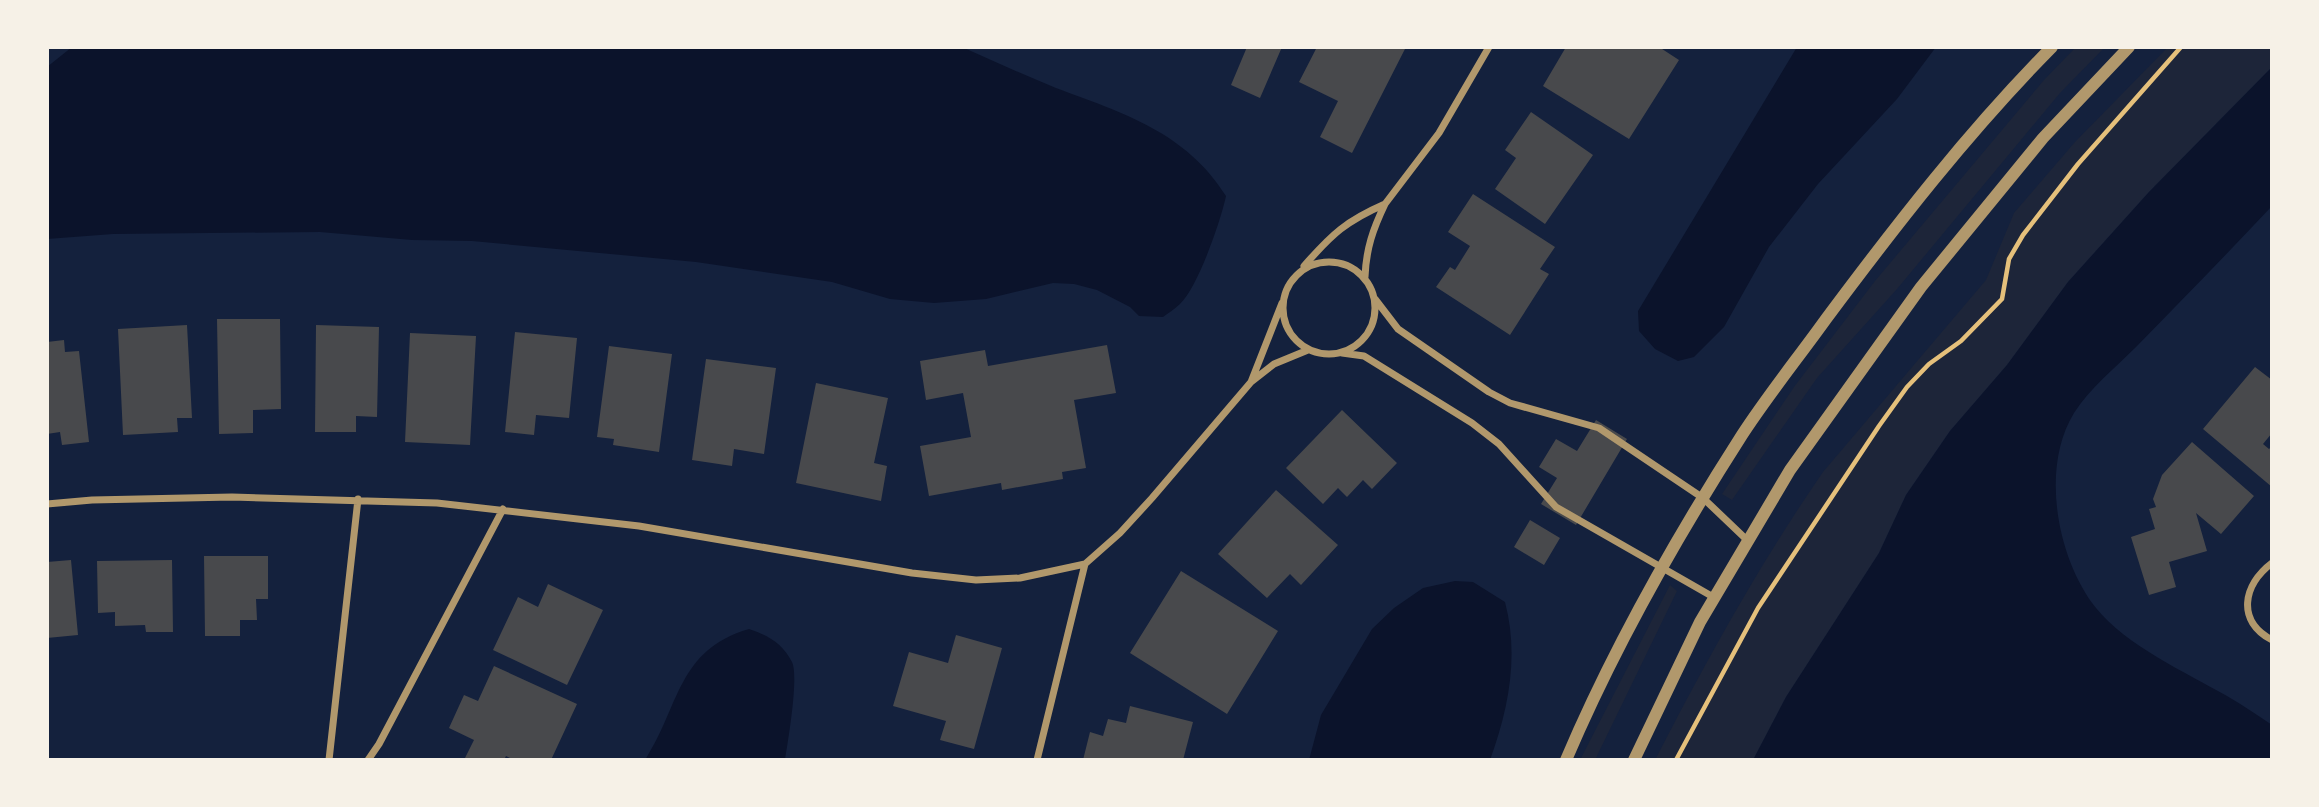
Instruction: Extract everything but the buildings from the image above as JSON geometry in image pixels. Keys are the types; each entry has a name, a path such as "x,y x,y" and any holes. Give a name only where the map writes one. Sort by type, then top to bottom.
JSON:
{"street":[{"path":"1489,47 1439,133 1385,204 1370,234 1365,254 1365,277 1375,299 1398,329 1489,392 1510,403 1599,428 1703,498 1747,540"},
{"path":"1566,760 1662,569 1744,432 1889,234 2052,47"},
{"path":"1634,760 1700,622 1790,470 1921,287 2043,138 2129,47"},
{"path":"1251,382 1288,286 1297,274 1329,237 1347,222 1385,204"},
{"path":"1297,274 1310,265 1324,261 1339,262 1365,277"},
{"path":"1283,299 1283,314 1296,341 1308,350 1330,355 1354,348 1365,338 1376,313 1375,299"},
{"path":"47,504 92,500 218,497 437,502 639,526 912,573 976,580 1020,578 1085,564 1120,533 1152,498 1251,382 1274,363 1308,350"},
{"path":"1342,353 1364,356 1472,423 1499,444 1556,507 1715,598"},
{"path":"329,760 358,499"},
{"path":"368,760 379,744 503,509"},
{"path":"1037,760 1085,564"},
{"path":"2272,564 2253,582 2246,604 2252,624 2272,640"}],"path":[{"path":"1676,760 1758,608 1879,426 1907,387 1929,364 1961,341 2002,299 2009,259 2023,235 2078,164 2181,47"}],"shaded area":[{"path":"72,47 962,47 1151,127 1192,156 1226,196 1214,236 1194,283 1180,304 1163,317 1139,316 1130,307 1097,290 1074,284 1053,283 986,299 934,303 890,299 832,282 696,262 472,241 412,240 320,232 113,234 47,239 47,67"},
{"path":"1797,47 1936,47 1897,99 1818,184 1769,247 1724,327 1694,357 1678,361 1655,349 1639,331 1638,311"},
{"path":"2076,47 2105,47 2060,93 1897,289 1817,378 1732,500 1722,494 1794,387 1875,281 2044,80"},
{"path":"2168,47 2272,47 2272,67 2149,192 2068,282 2007,365 1950,431 1906,495 1879,553 1786,697 1753,760 1655,760 1734,613 1823,472 1986,280 2014,213 2075,142"},
{"path":"2272,67 2272,206 2095,386 2074,413 2064,435 2056,486 2058,513 2071,565 2096,608 2140,646 2233,699 2272,725 2272,760 1753,760 1786,697 1879,553 1906,495 1950,431 2007,365 2068,282 2149,192"},
{"path":"1455,581 1473,582 1505,602 1509,622 1510,681 1490,760 1309,760 1321,715 1372,629 1394,608 1423,588"},
{"path":"1670,585 1677,591 1595,760 1580,760"},
{"path":"749,629 774,641 792,662 794,695 785,760 645,760 694,665 725,638"}]}
